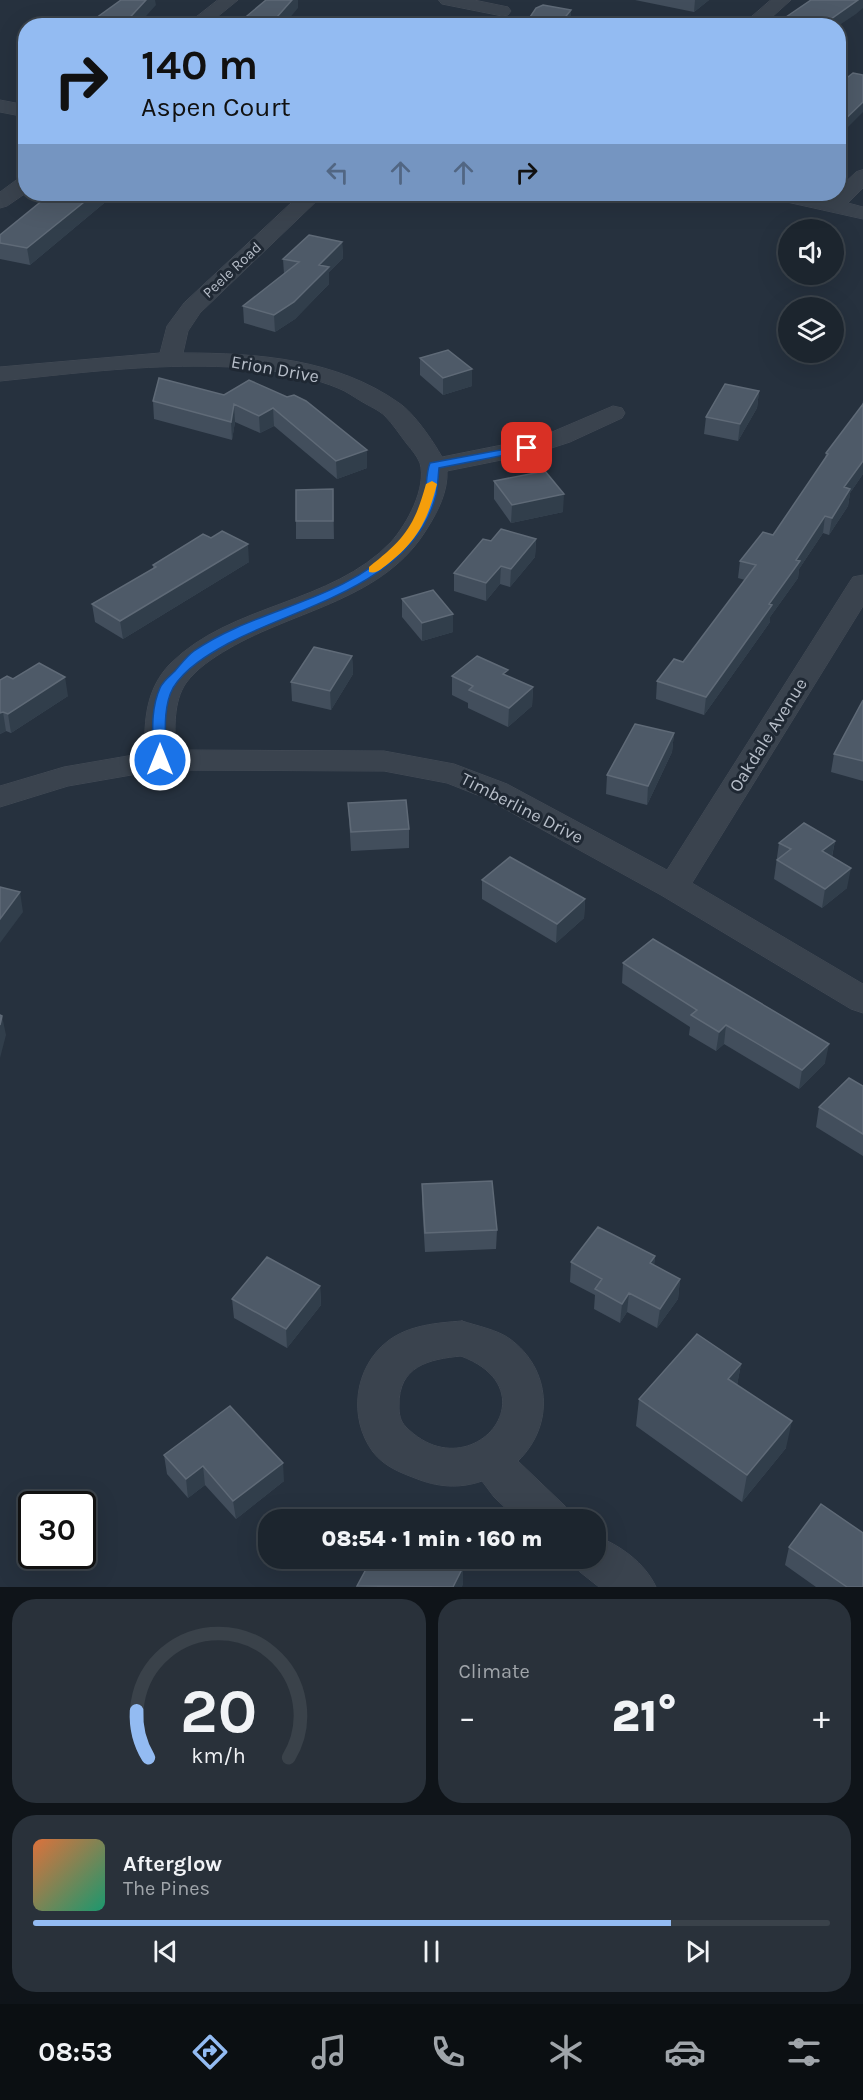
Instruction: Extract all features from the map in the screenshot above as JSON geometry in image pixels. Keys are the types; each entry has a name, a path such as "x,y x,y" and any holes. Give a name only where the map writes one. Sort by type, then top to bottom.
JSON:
{"street":[{"path":"205,18 229,0"},
{"path":"448,0 508,6"},
{"path":"760,18 782,0"},
{"path":"495,18 508,6"},
{"path":"0,106 18,109"},
{"path":"846,194 863,176"},
{"path":"0,202 18,188"},
{"name":"Peele Road","path":"171,359 173,337 179,323 306,201"},
{"path":"810,201 863,213"},
{"path":"834,206 839,201"},
{"name":"Erion Drive","path":"0,374 171,359 241,361 302,369 345,383 376,397 395,410 423,444 434,466"},
{"path":"160,760 160,716 163,699 167,686 180,671 198,654 217,643 302,607 356,581 379,566 399,549 419,522 430,495 434,466 527,448 561,437 613,413"},
{"name":"Oakdale Avenue","path":"673,887 863,583"},
{"name":"Timberline Drive","path":"0,797 64,777 160,760 384,761 454,774 496,791 673,887 863,1000"},
{"path":"490,1458 509,1483 537,1509"},
{"path":"606,1565 633,1587"}],"building":[{"path":"121,0 146,0 129,18 96,18"},
{"path":"266,0 292,0 276,18 245,18"},
{"path":"811,0 858,0 832,18 786,17"},
{"path":"543,5 571,10 564,18 529,18 536,8"},
{"path":"853,73 863,75 863,102 846,118 846,79"},
{"path":"42,201 85,201 27,248 0,243 0,235"},
{"path":"309,235 342,242 319,265 329,267 294,302 274,315 243,306 299,262 283,259"},
{"path":"448,350 472,369 443,378 420,358"},
{"path":"159,378 224,395 249,380 287,397 294,395 306,401 367,450 336,461 273,408 259,416 234,404 231,422 153,401"},
{"path":"725,384 759,391 740,424 706,417"},
{"path":"863,404 863,461 844,487 850,489 832,518 825,516 796,560 800,561 769,604 772,605 706,697 657,681 674,659 683,662 756,565 740,561 763,532 773,535 828,454 826,453"},
{"path":"545,471 564,494 512,505 494,481"},
{"path":"333,489 333,521 296,521 296,490"},
{"path":"501,529 536,539 511,569 501,566 486,583 454,573 483,539 491,541"},
{"path":"222,531 248,544 120,621 92,604 156,567 153,565 203,534 211,538"},
{"path":"433,590 453,614 422,623 402,599"},
{"path":"314,647 352,656 330,691 291,682"},
{"path":"477,656 508,670 503,674 533,687 509,708 469,690 473,686 452,676"},
{"path":"39,663 65,677 8,714 0,713 0,680 7,676 13,679"},
{"path":"863,700 863,761 834,754"},
{"path":"635,724 674,733 648,786 607,775"},
{"path":"406,800 409,829 351,832 348,803"},
{"path":"804,823 835,841 822,851 851,868 825,889 777,860 791,849 779,843"},
{"path":"510,857 585,899 557,924 482,880"},
{"path":"0,887 20,892 0,919"},
{"path":"653,939 829,1044 802,1070 726,1025 719,1032 691,1015 697,1010 623,963"},
{"path":"849,1078 863,1086 863,1134 819,1107"},
{"path":"492,1181 497,1230 425,1233 422,1184"},
{"path":"598,1227 655,1256 650,1263 680,1279 660,1309 629,1293 622,1304 595,1289 602,1279 571,1262"},
{"path":"267,1257 320,1286 286,1329 232,1299"},
{"path":"697,1334 741,1364 728,1379 792,1421 747,1475 639,1399"},
{"path":"230,1406 283,1463 233,1501 203,1466 186,1479 164,1455"},
{"path":"821,1504 863,1533 863,1587 847,1587 789,1547"},
{"path":"366,1569 462,1569 453,1587 357,1586"}],"slow traffic":[{"path":"373,570 399,549 414,531 424,513 432,484"}],"route":[{"path":"160,760 160,716 167,686 198,654 245,630 302,607 356,581 379,566 399,549 414,531 424,513 430,495 434,466 527,448"}]}
